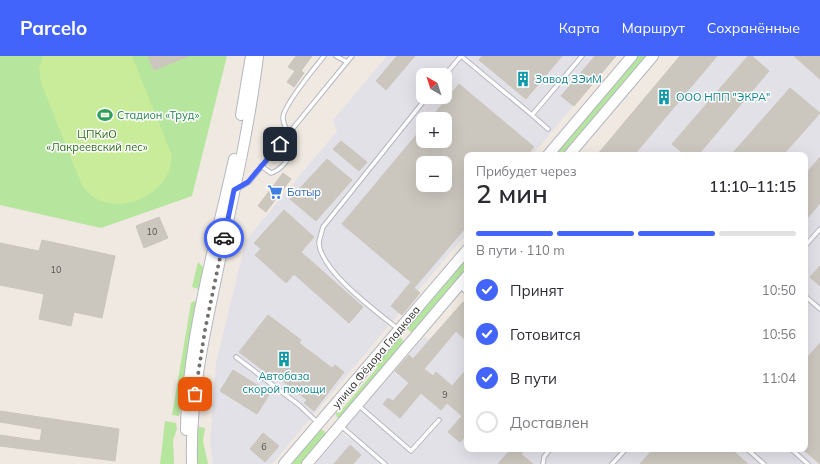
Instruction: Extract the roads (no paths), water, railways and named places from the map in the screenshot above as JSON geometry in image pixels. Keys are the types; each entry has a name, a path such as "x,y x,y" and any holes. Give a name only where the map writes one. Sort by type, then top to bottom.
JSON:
{"main road":[{"path":"186,464 186,423 190,376 201,311 231,190 251,56"},
{"path":"192,464 191,442 197,379 231,190 258,56"},
{"path":"551,152 632,56"},
{"path":"573,152 653,56"},
{"path":"608,84 621,94"},
{"name":"улица Фёдора Гладкова","path":"284,464 464,253"},
{"name":"улица Фёдора Гладкова","path":"307,464 464,280"},
{"path":"398,330 412,341"},
{"path":"320,421 338,428"}],"lane":[{"path":"288,133 283,114 304,80 324,56"},
{"path":"336,56 347,62"},
{"path":"231,190 248,182 352,56"},
{"path":"451,68 461,56 548,129"},
{"path":"532,116 582,56"},
{"path":"398,330 346,284 326,262 319,242 323,227 421,104"},
{"path":"261,166 271,173 275,172 286,161 288,156 287,151 280,144"},
{"path":"808,243 820,229"},
{"path":"808,299 820,309"},
{"path":"236,357 320,421"},
{"path":"358,405 411,451 439,420"},
{"path":"338,428 385,464"},
{"path":"543,464 544,457 548,452"},
{"path":"612,464 623,452"},
{"path":"750,452 764,464"},
{"path":"794,452 808,464"}],"place":[{"name":"Завод ЗЭиМ","path":"523,79"},
{"name":"ООО НПП \"ЭКРА\"","path":"664,97"},
{"name":"Стадион «Труд»","path":"105,115"},
{"name":"Батыр","path":"275,192"},
{"name":"Автобаза скорой помощи","path":"284,359"}],"park label":[{"name":"ЦПКиО «Лакреевский лес»","path":"97,140"}]}
